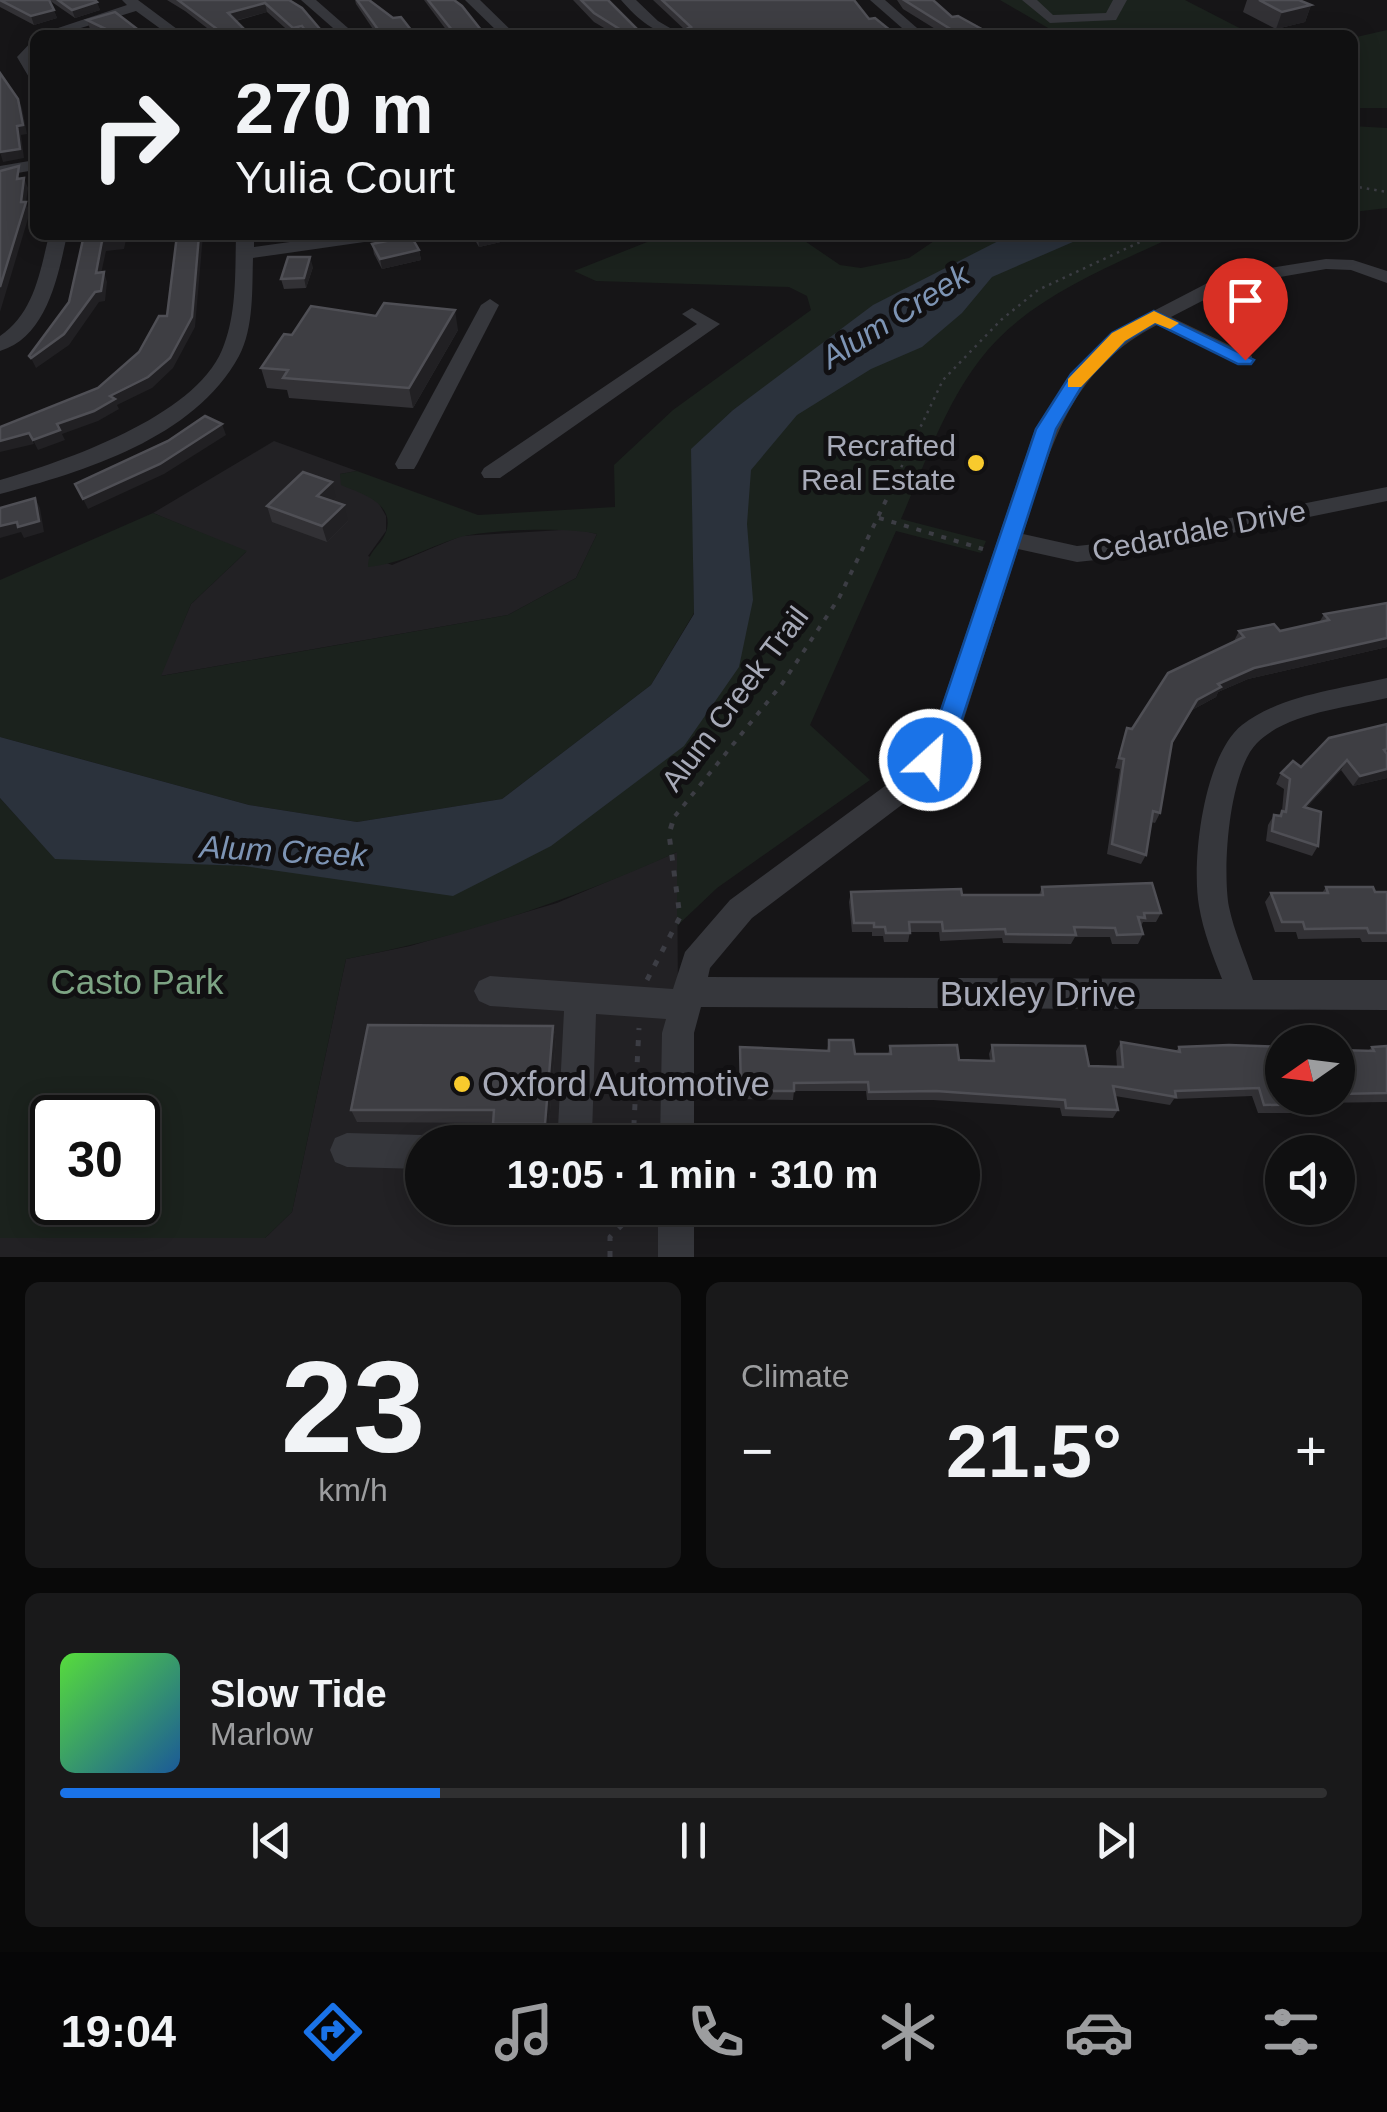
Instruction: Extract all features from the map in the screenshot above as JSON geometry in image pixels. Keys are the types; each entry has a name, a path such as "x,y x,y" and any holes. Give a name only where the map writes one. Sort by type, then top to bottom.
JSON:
{"street":[{"path":"308,0 343,30"},
{"path":"472,0 505,30"},
{"path":"628,0 665,30"},
{"path":"877,0 912,30"},
{"path":"1029,0 1050,20 1077,20 1111,16 1120,0"},
{"path":"58,30 134,3 171,30"},
{"path":"0,171 30,166"},
{"path":"0,345 39,308 57,240"},
{"path":"0,487 38,477 130,440 181,410 231,355 243,287 245,244 304,240"},
{"path":"677,1125 678,1033 696,962 741,909 918,777 942,744 1010,548 1046,429 1078,378 1118,337 1228,280 1326,264 1353,265 1387,277"},
{"path":"406,464 490,305"},
{"path":"492,473 710,324 692,314"},
{"path":"1154,316 1245,360"},
{"name":"Cedardale Drive","path":"1010,548 1077,554 1105,552 1387,494"},
{"path":"1242,995 1214,906 1211,869 1224,782 1247,736 1297,710 1387,688"},
{"name":"Buxley Drive","path":"490,991 641,1002 687,998 1387,995"},
{"path":"575,1125 581,997"},
{"path":"347,1150 405,1152"},
{"path":"676,1225 676,1257"}],"path":[{"path":"1358,187 1387,192"},
{"name":"Alum Creek Trail","path":"634,1125 641,1002 651,968 680,917 669,834 677,809 782,684 839,598 943,380 1001,320 1038,290 1145,240"},
{"path":"879,518 1010,548"},
{"path":"610,1257 610,1237 622,1225"}],"shaded area":[{"path":"274,441 357,471 340,474 377,500 386,516 386,531 368,556 392,565 461,536 577,529 597,534 576,578 508,615 160,676 191,604 246,552 153,513"},
{"path":"677,852 679,1125 405,1125 405,1225 679,1225 679,1257 0,1257 0,1238 265,1238 292,1212 346,959 410,946 557,903"}],"green space":[{"path":"1000,0 1185,0 1243,30 1051,30"},
{"path":"1387,30 1387,108 1358,108 1358,37"},
{"path":"1358,126 1387,128 1387,208 1358,211"},
{"path":"652,240 803,240 840,265 861,268 909,258 936,240 1002,240 800,363 733,410 692,449 694,613 651,685 502,799 357,822 249,805 0,737 0,580 153,513 247,551 191,604 161,676 508,615 576,578 597,534 548,530 470,535 368,567 370,556 386,532 386,514 374,501 341,485 340,474 357,471 478,515 615,507 614,465 673,410 811,310 807,296 789,287 596,281 574,271"},
{"name":"Casto Park","path":"1053,240 1166,240 1069,287 1020,319 979,361 955,398 901,519 986,541 981,553 896,531 810,725 870,780 717,888 677,926 677,852 514,916 346,959 292,1212 265,1238 0,1238 0,798 39,841 244,866 607,779 713,594 696,483 956,283"}],"water":[{"name":"Alum Creek","path":"1000,240 1077,240 992,277 962,313 922,347 871,369 797,415 751,470 747,524 753,600 739,667 684,746 551,846 453,896 244,866 55,859 0,798 0,737 249,805 357,822 502,799 651,685 694,614 691,449 733,410 873,305"}],"building":[{"path":"0,0 49,0 54,10 31,16"},
{"path":"58,0 95,0 97,2 72,10"},
{"path":"178,0 289,0 302,8 321,30 293,28 265,3 228,13 245,30 218,30"},
{"path":"357,0 369,0 393,18 401,17 411,30 378,30"},
{"path":"428,0 454,0 481,30 452,30"},
{"path":"581,0 608,0 638,30 621,30"},
{"path":"662,0 854,0 869,19 875,18 890,30 685,30 691,27"},
{"path":"904,0 933,0 952,17 958,16 983,30 952,30"},
{"path":"1259,0 1299,0 1311,5 1282,12"},
{"path":"115,12 138,30 108,30 87,20"},
{"path":"0,73 18,99 23,125 17,126 20,149 0,152"},
{"path":"19,166 17,179 24,178 21,202 26,202 0,287 0,171"},
{"path":"83,240 112,240 102,241 96,273 104,272 101,291 95,292 64,334 31,358 69,302"},
{"path":"176,240 199,240 192,317 170,358 148,377 110,396 115,399 57,424 60,430 33,440 29,433 0,441 0,427 98,388 139,352 159,316 167,316"},
{"path":"413,240 419,250 380,259 372,244"},
{"path":"288,257 310,257 304,278 281,279"},
{"path":"384,303 455,310 409,388 283,378 288,370 261,368 284,334 292,335 311,306 376,316"},
{"path":"205,416 222,424 160,464 83,499 75,484 168,441"},
{"path":"303,472 332,482 317,496 344,505 322,526 267,506"},
{"path":"35,498 39,521 18,527 17,522 0,526 0,508"},
{"path":"1387,603 1387,638 1254,668 1218,684 1221,687 1197,700 1172,742 1160,813 1153,811 1146,855 1112,844 1124,759 1119,758 1127,728 1132,729 1168,673 1244,637 1239,631 1274,624 1280,631 1329,620 1324,614"},
{"path":"1387,724 1387,769 1360,776 1347,760 1304,807 1321,812 1318,846 1272,831 1274,815 1286,812 1290,779 1281,773 1293,761 1301,767 1329,738"},
{"path":"1152,883 1161,913 1138,917 1143,934 1117,935 1115,928 1074,927 1076,935 1006,934 1005,929 943,931 942,922 909,922 910,933 886,933 885,927 874,927 874,923 854,923 851,892 961,889 962,895 1043,895 1042,887"},
{"path":"1326,887 1373,887 1375,892 1387,892 1387,933 1369,933 1367,928 1305,929 1303,922 1282,922 1271,893 1328,893"},
{"path":"368,1025 553,1026 545,1124 493,1124 494,1110 351,1110"},
{"path":"829,1040 853,1040 855,1054 891,1054 890,1046 957,1045 959,1060 994,1061 992,1045 1085,1046 1089,1066 1123,1067 1121,1042 1180,1052 1179,1047 1265,1046 1265,1105 1259,1088 1175,1091 1176,1097 1113,1086 1118,1110 1066,1108 1065,1100 936,1091 869,1092 868,1082 794,1083 794,1091 741,1091 740,1047 829,1051"},
{"path":"1387,1046 1387,1093 1355,1094 1355,1050 1374,1051 1372,1047"}],"slow traffic":[{"path":"1075,383 1118,337 1154,316 1170,323"}],"place":[{"name":"Recrafted Real Estate","path":"976,463"},
{"name":"Oxford Automotive","path":"462,1084"}],"route":[{"path":"930,760 942,744 1046,429 1078,378 1118,337 1154,316 1245,360"}]}
